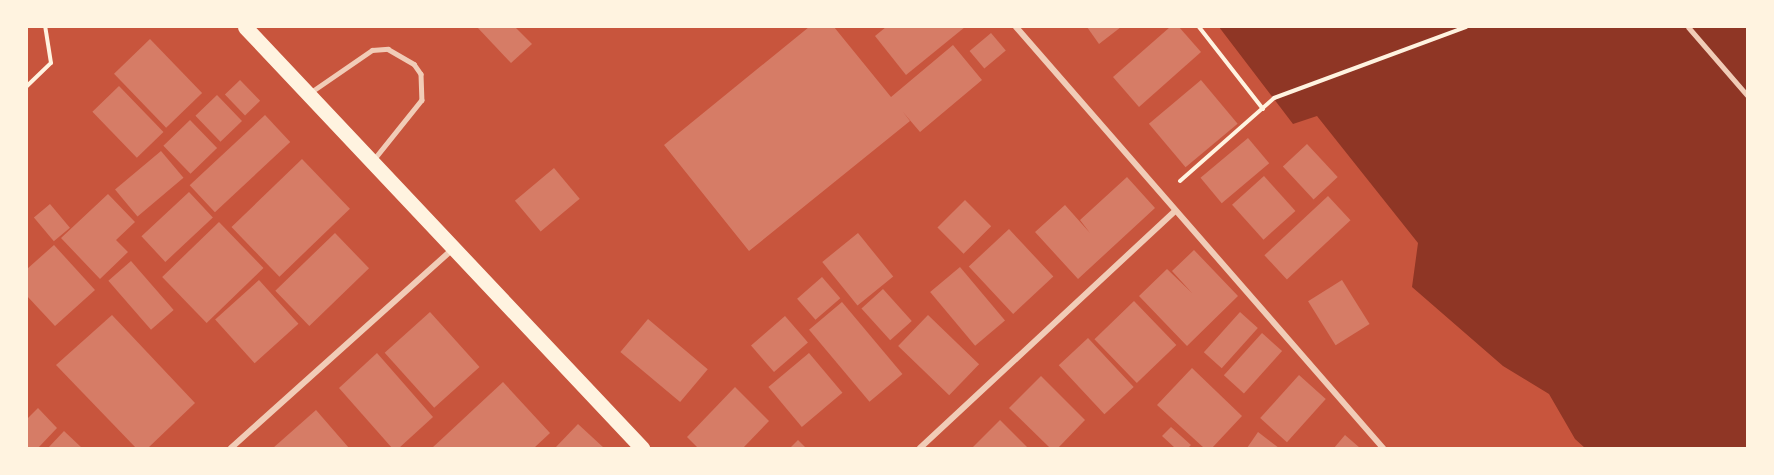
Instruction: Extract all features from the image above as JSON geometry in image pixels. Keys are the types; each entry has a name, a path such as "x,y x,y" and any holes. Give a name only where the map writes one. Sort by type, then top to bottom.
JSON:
{"main road":[{"path":"245,27 642,448"}],"street":[{"path":"1016,27 1174,212 1383,448"},
{"path":"1688,27 1747,95"},
{"path":"920,448 1174,212"},
{"path":"231,448 454,247"}],"lane":[{"path":"309,93 372,50 388,49 414,64 421,74 422,100 373,162"}],"path":[{"path":"27,86 51,63 45,27"},
{"path":"1199,27 1263,109"},
{"path":"1161,197 1274,98 1466,27"}],"shaded area":[{"path":"1219,27 1747,27 1747,448 1585,448 1575,439 1549,394 1503,366 1412,287 1418,243 1317,116 1293,124"}],"building":[{"path":"477,27 515,27 532,44 511,63"},
{"path":"809,27 834,27 891,97 953,45 982,80 920,132 903,112 910,121 749,251 664,145"},
{"path":"886,27 965,27 906,75 875,36"},
{"path":"1087,27 1121,27 1099,44"},
{"path":"1170,27 1179,27 1201,52 1139,107 1113,77"},
{"path":"991,33 1006,51 984,69 970,51"},
{"path":"150,39 202,93 166,128 114,74"},
{"path":"240,80 260,101 245,115 225,95"},
{"path":"1201,80 1238,124 1186,167 1149,124"},
{"path":"119,86 163,132 137,158 92,112"},
{"path":"217,95 242,121 220,142 195,116"},
{"path":"265,115 290,142 215,212 190,185"},
{"path":"190,120 217,148 190,174 163,146"},
{"path":"1248,138 1269,163 1222,203 1201,178"},
{"path":"1307,144 1338,177 1314,199 1283,167"},
{"path":"161,151 183,178 138,216 115,190"},
{"path":"302,159 350,209 279,277 232,227"},
{"path":"554,168 580,199 541,231 515,201"},
{"path":"1264,176 1295,211 1263,240 1232,205"},
{"path":"1127,177 1155,208 1078,279 1035,232 1065,205 1090,233 1080,220"},
{"path":"189,192 213,218 165,262 141,236"},
{"path":"108,194 135,222 116,240 128,252 100,279 61,238"},
{"path":"1328,196 1351,220 1287,279 1264,255"},
{"path":"965,200 991,226 964,254 937,228"},
{"path":"50,204 70,228 54,241 34,217"},
{"path":"219,222 263,268 207,323 162,277"},
{"path":"1009,229 1053,277 1013,314 969,267"},
{"path":"335,233 369,268 309,326 275,291"},
{"path":"858,233 893,277 857,305 822,262"},
{"path":"54,245 95,290 55,326 27,296 27,269"},
{"path":"1194,250 1238,296 1187,346 1139,296 1167,269 1192,293 1172,271"},
{"path":"131,261 174,310 151,330 108,281"},
{"path":"960,267 1005,321 975,346 930,292"},
{"path":"822,277 840,298 815,320 797,299"},
{"path":"259,280 298,324 255,363 215,319"},
{"path":"1342,280 1370,324 1336,345 1308,301"},
{"path":"883,289 912,321 890,340 861,308"},
{"path":"1134,301 1176,345 1137,383 1094,339"},
{"path":"842,302 902,374 869,402 809,330"},
{"path":"430,312 480,367 434,408 385,353"},
{"path":"1240,312 1258,328 1222,368 1204,352"},
{"path":"112,315 195,403 148,448 136,448 56,365"},
{"path":"928,315 979,364 949,395 898,346"},
{"path":"785,316 808,342 774,372 751,346"},
{"path":"648,319 708,369 680,402 620,352"},
{"path":"1262,333 1282,351 1244,393 1224,375"},
{"path":"1088,338 1134,387 1104,414 1059,365"},
{"path":"377,353 433,417 399,448 392,448 339,388"},
{"path":"809,353 842,393 802,427 768,387"},
{"path":"1192,368 1242,416 1212,448 1204,448 1157,405"},
{"path":"1299,375 1326,399 1287,442 1260,418"},
{"path":"1041,376 1085,420 1058,448 1050,448 1009,408"},
{"path":"503,382 550,433 534,448 432,448"},
{"path":"735,387 769,421 743,448 698,448 687,437"},
{"path":"38,408 57,428 38,448 27,448 27,419"},
{"path":"316,410 349,448 273,448"},
{"path":"1000,420 1028,448 972,448"},
{"path":"578,424 604,448 555,448"},
{"path":"1171,427 1191,445 1188,448 1175,448 1162,436"},
{"path":"64,431 82,448 48,448"},
{"path":"1258,432 1279,448 1247,448"},
{"path":"1345,435 1360,448 1334,448"},
{"path":"798,440 806,448 790,448"}]}
